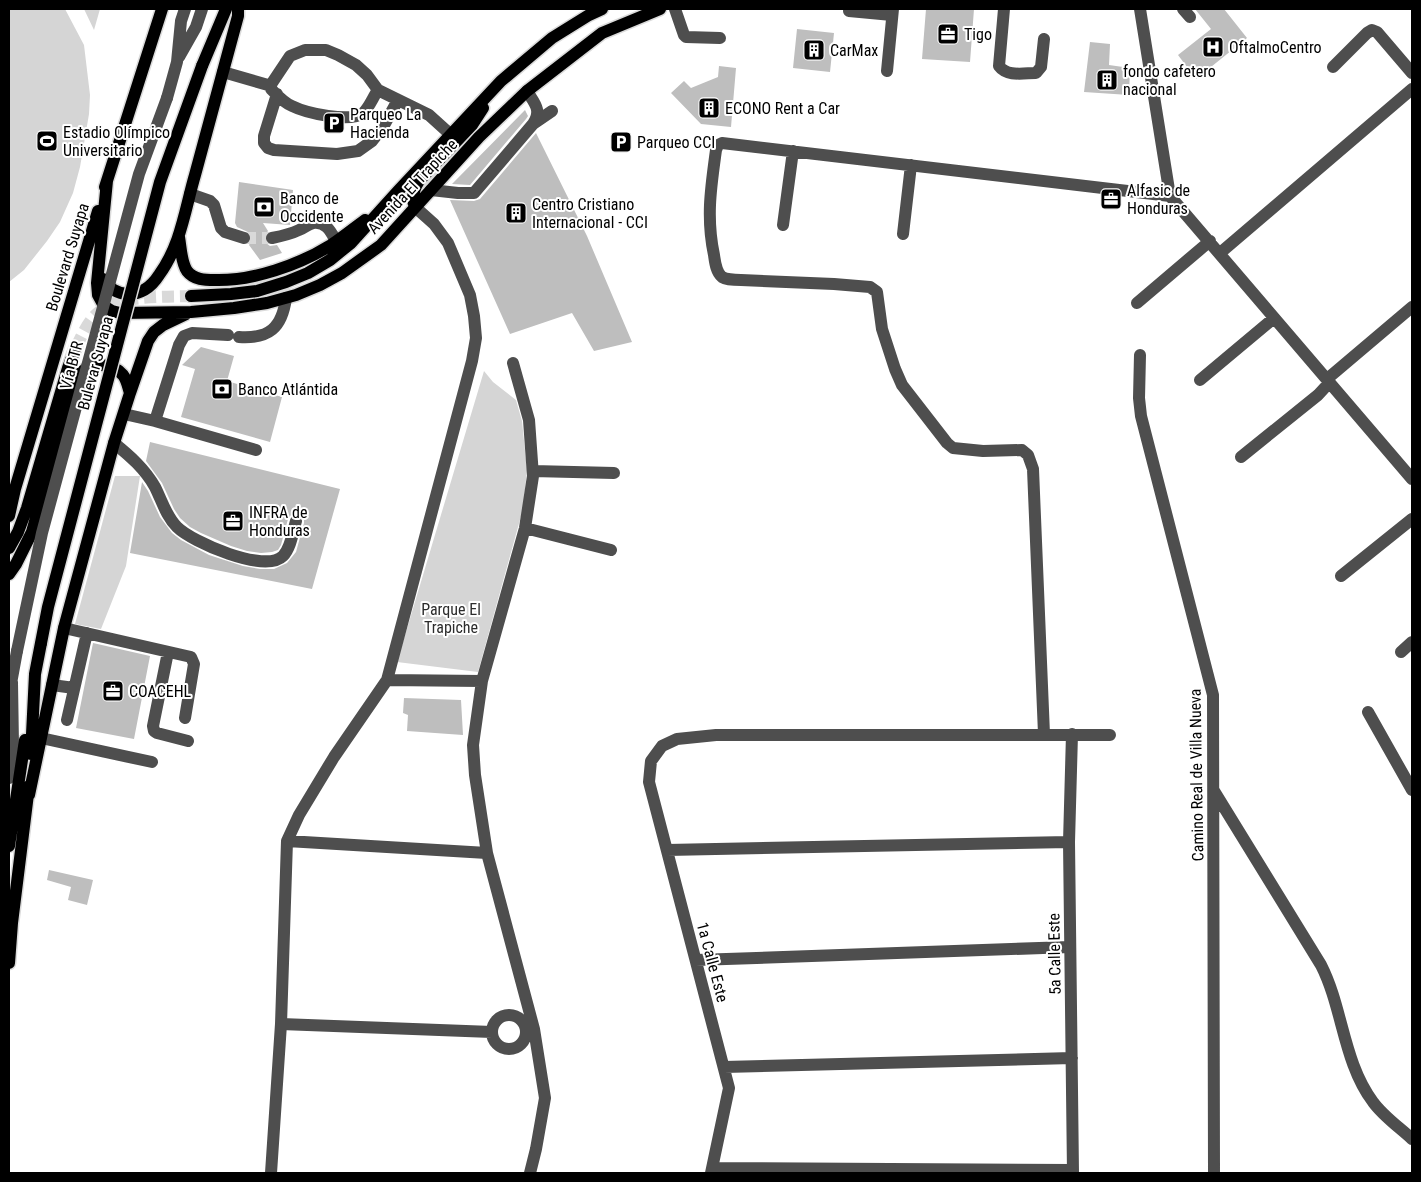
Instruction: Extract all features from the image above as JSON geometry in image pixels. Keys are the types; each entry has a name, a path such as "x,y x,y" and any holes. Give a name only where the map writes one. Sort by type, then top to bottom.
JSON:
{"main road":[{"name":"Boulevard Suyapa","path":"9,516 15,489 107,181 162,9"},
{"name":"Bulevar Suyapa","path":"35,674 50,597 160,182 202,66 226,9"},
{"path":"98,271 111,289 126,294 146,289 161,273 179,237 238,16 238,9"},
{"name":"Avenida El Trapiche","path":"191,296 257,291 308,273 330,260 351,243 500,81 552,38 602,9"},
{"name":"Avenida El Trapiche","path":"107,181 97,283 98,295 104,306 120,313 213,311 267,304 320,285 342,273 381,245 479,137 527,91 602,33 660,9"},
{"path":"415,207 412,201 414,189 419,181 472,125 500,81"},
{"path":"179,237 183,262 194,277 204,280 229,281 285,267 310,256 336,241 389,202"},
{"path":"9,963 12,923 29,795 64,628 114,443 148,342 154,332 162,325 191,312"},
{"path":"9,548 18,532 27,508 68,368 76,347"},
{"path":"9,574 32,532 77,377 84,370 94,365 114,368 122,374 130,393"},
{"path":"29,795 35,674"},
{"path":"9,846 35,674"}],"street":[{"name":"Vía BTR","path":"9,778 13,745 10,687 42,533 139,174 167,98 177,62 181,20 185,9"},
{"name":"Vía BTR","path":"177,62 196,27 202,9"},
{"path":"675,9 686,37 720,38"},
{"path":"1004,9 999,66 1002,71 1007,73 1036,73 1041,67 1044,40"},
{"path":"1140,9 1170,196 1412,479"},
{"path":"848,11 892,12 887,71"},
{"path":"1333,67 1372,30 1377,32 1412,73"},
{"path":"398,100 383,127 372,141 358,151 337,154 274,150 268,148 264,143 272,83 290,56 304,50 316,49 326,50 356,65 367,75 378,90 429,115 450,134"},
{"path":"223,72 272,90 290,106 313,114 344,117 355,116 363,113 378,90"},
{"path":"1220,253 1412,90"},
{"path":"431,190 474,193 537,118 537,106 527,91"},
{"path":"533,124 552,111"},
{"path":"1110,735 1044,734 1033,469 1028,455 1022,450 984,451 953,448 947,443 902,385 895,370 882,329 876,292 870,286 741,280 728,279 721,276 717,269 713,252 709,213 713,169 716,150 722,142 1170,196"},
{"path":"783,225 793,151"},
{"path":"903,234 912,165"},
{"path":"190,194 210,201 214,205 221,228 225,232 244,238"},
{"path":"271,1173 281,1024 287,841 299,815 334,757 387,680 472,361 476,338 470,295 448,244 434,224 415,207"},
{"path":"272,238 290,234 312,223 319,223 327,226 336,241"},
{"path":"1137,303 1210,241"},
{"path":"155,422 179,345 184,336 192,333 251,338 264,335 275,328 285,307 286,298"},
{"path":"1241,457 1318,394 1329,380 1412,307"},
{"path":"1200,380 1274,318"},
{"name":"Camino Real de Villa Nueva","path":"1140,355 1139,398 1141,416 1174,549 1212,687 1214,704 1214,1173"},
{"path":"513,363 529,420 533,471 526,528 482,681 473,745 474,774 487,853 545,1098 530,1173"},
{"path":"124,414 256,450"},
{"path":"114,443 140,466 156,488 165,510 178,528 212,548 240,558 268,561 278,559 283,556 288,546 296,521"},
{"path":"533,471 614,474"},
{"path":"1341,576 1412,520"},
{"path":"526,528 611,550"},
{"path":"64,628 191,657 194,664 185,718"},
{"path":"67,720 87,633"},
{"path":"1401,652 1412,642"},
{"path":"168,652 153,726 154,731 188,741"},
{"path":"387,680 482,681"},
{"path":"52,685 74,688"},
{"path":"1368,712 1412,790"},
{"name":"1a Calle Este","path":"712,1170 729,1088 649,782 651,761 662,746 677,739 716,736 1044,734"},
{"name":"5a Calle Este","path":"1072,734 1069,842 1073,1172"},
{"path":"41,738 152,762"},
{"path":"1214,791 1321,965 1329,982 1355,1069 1363,1086 1380,1110 1412,1139"},
{"path":"287,841 487,853"},
{"path":"667,850 1069,842"},
{"path":"696,960 1070,947"},
{"path":"505,1015 516,1017 530,1029 524,1041 516,1048 510,1050 504,1049 495,1043 492,1032 496,1021 505,1015"},
{"path":"281,1024 492,1032"},
{"path":"724,1067 1072,1058"},
{"path":"712,1170 1073,1172"}],"green space":[{"name":"Estadio Olímpico Universitario","path":"9,9 65,9 84,45 90,95 89,114 80,167 73,193 60,222 47,241 24,270 9,282"},
{"path":"84,9 100,9 94,30"},
{"name":"Parque El Trapiche","path":"484,371 493,382 516,400 522,421 527,470 523,509 478,672 397,662"},
{"path":"115,476 140,476 126,566 101,629 75,624"}],"building":[{"name":"Tigo","path":"926,9 974,9 970,62 922,59"},
{"name":"OftalmoCentro","path":"1195,9 1224,9 1247,38 1196,79 1178,55 1211,29"},
{"name":"CarMax","path":"797,29 834,33 830,72 793,68"},
{"name":"fondo cafetero nacional","path":"1090,42 1110,44 1109,65 1130,68 1129,95 1084,92"},
{"name":"ECONO Rent a Car","path":"719,66 736,68 731,127 701,124 671,93 684,81 691,88 718,77"},
{"path":"525,110 528,116 526,119 470,185 452,184"},
{"name":"Centro Cristiano Internacional - CCI","path":"536,133 587,236 632,342 594,351 572,313 510,334 450,200 474,201 480,199"},
{"name":"Banco de Occidente","path":"239,182 293,190 290,225 263,223 268,231 264,236 266,243 270,246 277,245 282,253 260,260 249,245 252,240 250,233 237,227 235,223"},
{"name":"Banco Atlántida","path":"201,347 234,356 227,381 282,397 270,442 181,417 195,369 182,365"},
{"name":"INFRA de Honduras","path":"150,442 340,489 312,589 130,553 142,482 160,517 172,533 209,555 243,566 274,569 287,563 296,552 304,523 304,518 298,513 291,515 288,519 281,545 278,550 272,552 247,551 201,533 190,527 180,518 162,483 146,461"},
{"name":"COACEHL","path":"93,643 150,656 134,739 76,728"},
{"path":"404,698 461,700 463,735 407,731 408,715 403,713"},
{"path":"49,870 93,880 87,905 68,900 71,887 47,880"}],"tunnel":[{"path":"244,238 272,238"},
{"path":"76,347 92,319 109,306 131,299 191,296"}],"place":[{"name":"Tigo","path":"948,34"},
{"name":"OftalmoCentro","path":"1213,47"},
{"name":"CarMax","path":"814,50"},
{"name":"fondo cafetero nacional","path":"1107,80"},
{"name":"ECONO Rent a Car","path":"709,108"},
{"name":"Parqueo La Hacienda","path":"334,123"},
{"name":"Estadio Olímpico Universitario","path":"47,141"},
{"name":"Parqueo CCI","path":"621,142"},
{"name":"Alfasic de Honduras","path":"1111,199"},
{"name":"Banco de Occidente","path":"264,207"},
{"name":"Centro Cristiano Internacional - CCI","path":"516,213"},
{"name":"Banco Atlántida","path":"222,389"},
{"name":"INFRA de Honduras","path":"233,521"},
{"name":"COACEHL","path":"113,691"}]}
